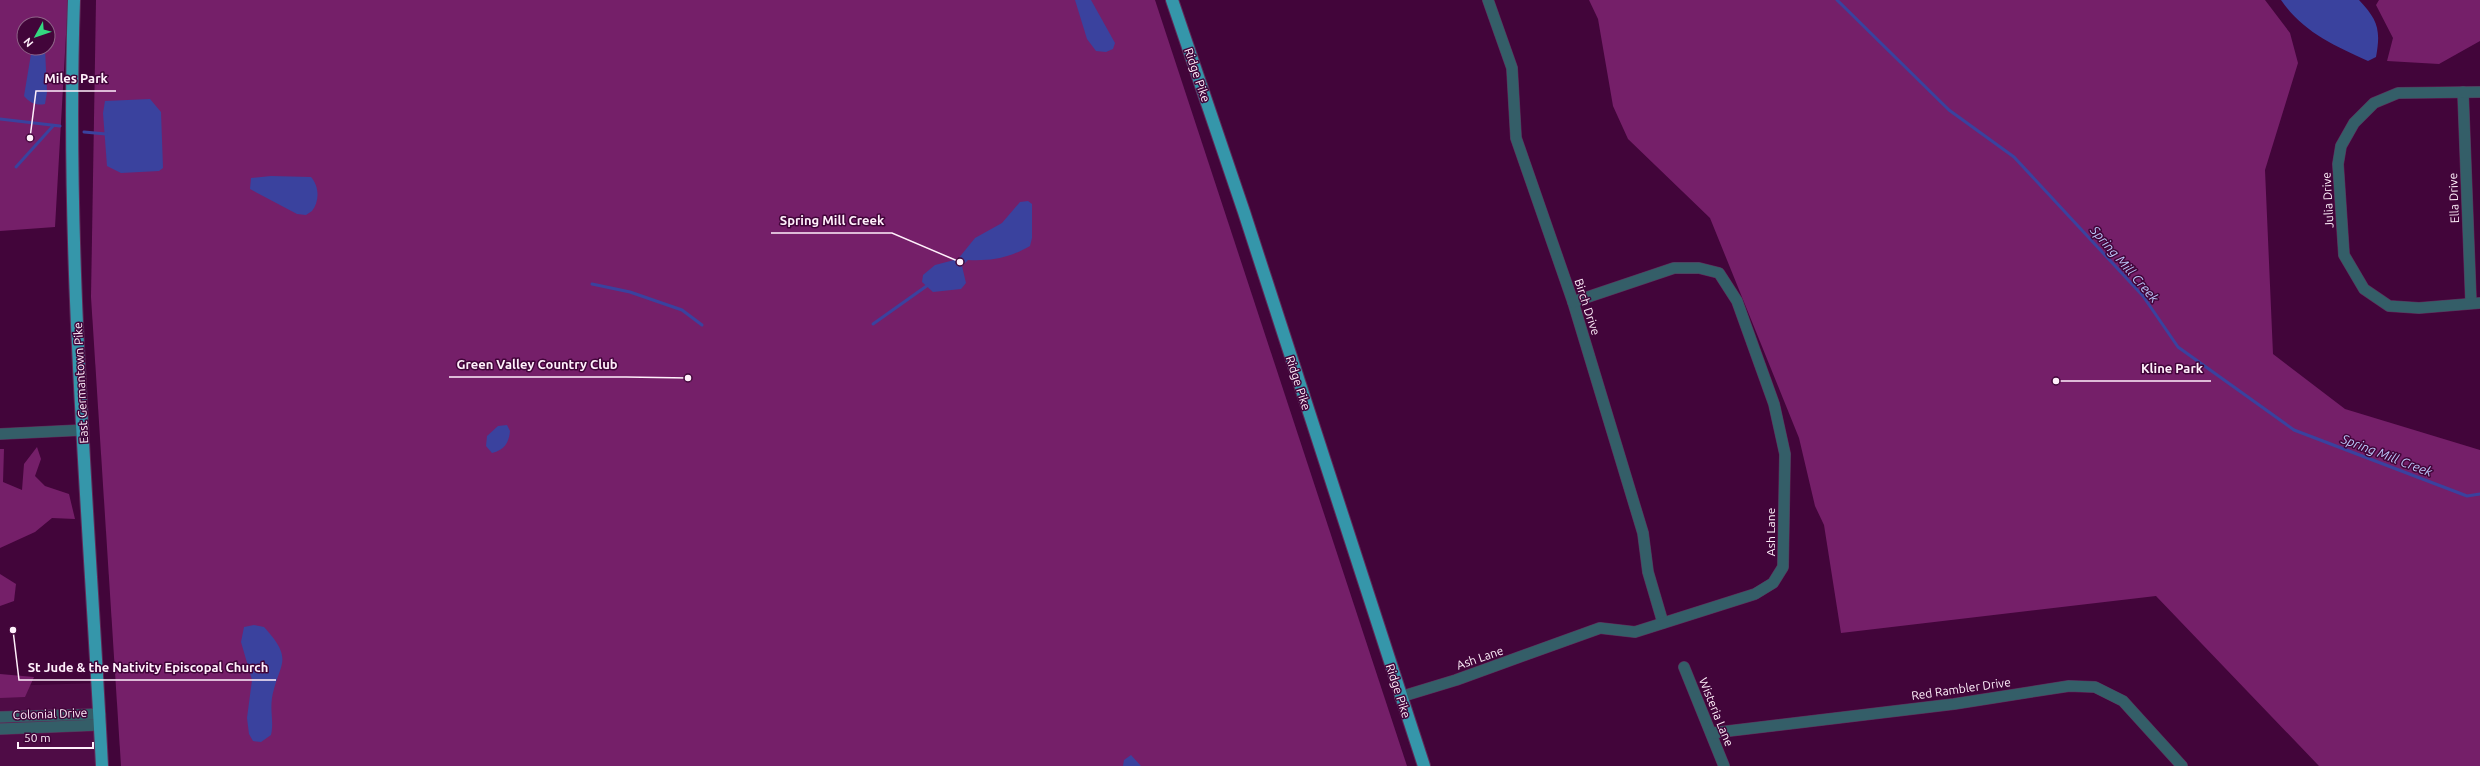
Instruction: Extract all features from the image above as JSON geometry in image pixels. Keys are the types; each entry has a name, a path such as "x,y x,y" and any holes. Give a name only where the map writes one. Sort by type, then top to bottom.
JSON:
{"main road":[{"name":"East Germantown Pike","path":"74,0 71,137 83,430 102,766"},
{"name":"Ridge Pike","path":"1172,0 1244,212 1400,697 1424,766"}],"street":[{"name":"Birch Drive","path":"1488,0 1512,68 1516,138 1573,302 1643,533 1648,572 1663,623"},
{"name":"Ella Drive","path":"2463,92 2476,303"},
{"name":"Julia Drive","path":"2476,303 2419,308 2390,306 2364,289 2344,255 2338,164 2341,146 2354,123 2374,103 2398,93 2480,92"},
{"name":"Ash Lane","path":"1400,697 1600,628 1635,632 1755,594 1773,582 1783,567 1785,454 1774,404 1737,301 1719,273 1699,268 1674,268 1573,302"},
{"path":"0,434 83,430"},
{"name":"Wisteria Lane","path":"1684,667 1712,733 1724,766"},
{"name":"Red Rambler Drive","path":"1712,733 1931,707 2069,686 2095,687 2123,702 2182,766"},
{"name":"Colonial Drive","path":"0,717 100,719"},
{"name":"Colonial Drive","path":"0,729 100,719"}],"shaded area":[{"path":"0,0 68,0 55,227 0,231"},
{"path":"96,0 1155,0 1407,766 121,766 91,297"},
{"path":"1075,0 1091,0 1115,43 1113,49 1106,52 1096,51 1087,39"},
{"path":"1589,0 2265,0 2290,33 2298,63 2265,170 2273,354 2345,409 2480,450 2480,766 2319,766 2156,596 1841,633 1824,525 1815,506 1799,438 1710,218 1628,139 1613,106 1598,19"},
{"path":"2281,0 2359,0 2374,20 2378,32 2376,57 2368,61 2331,43 2299,21"},
{"path":"2379,0 2480,0 2480,41 2439,64 2387,61 2393,38 2376,5"},
{"path":"31,56 45,56 47,92 45,104 39,105 24,96"},
{"path":"150,99 161,112 163,168 159,171 121,173 107,166 103,113 105,101"},
{"path":"271,176 311,177 316,185 318,194 315,207 312,211 306,215 297,214 250,189 251,178"},
{"path":"1028,201 1032,204 1032,238 1030,246 1000,258 968,260 962,266 966,283 961,289 933,292 922,282 923,275 935,265 958,259 975,238 1002,223 1020,202"},
{"path":"507,425 510,431 507,442 503,448 492,453 486,446 487,436 498,426"},
{"path":"37,447 41,459 35,476 45,486 69,494 75,519 52,518 35,532 0,548 0,449 4,449 3,482 22,490 24,464"},
{"path":"0,574 16,584 14,601 0,606"},
{"path":"254,625 264,627 274,638 282,655 281,669 272,698 271,735 261,742 253,741 249,734 247,718 252,680 241,642 244,627"},
{"path":"0,674 34,677 25,697 0,698"},
{"path":"98,683 102,766 0,766 0,686"},
{"path":"1131,755 1141,766 1123,766 1124,760"}],"waterway":[{"name":"Spring Mill Creek","path":"1837,0 1949,110 2014,157 2143,296 2178,347 2294,430 2467,496 2480,494"},
{"name":"Spring Mill Creek","path":"0,119 60,126"},
{"path":"16,167 53,126"},
{"name":"Spring Mill Creek","path":"84,132 106,134"},
{"name":"Spring Mill Creek","path":"592,284 630,292 682,310 702,325"},
{"name":"Spring Mill Creek","path":"873,324 928,285"}],"place":[{"name":"Miles Park","path":"30,138"},
{"name":"Spring Mill Creek","path":"960,262"},
{"name":"Green Valley Country Club","path":"688,378"},
{"name":"Kline Park","path":"2056,381"},
{"name":"St Jude & the Nativity Episcopal Church","path":"13,630"}]}
